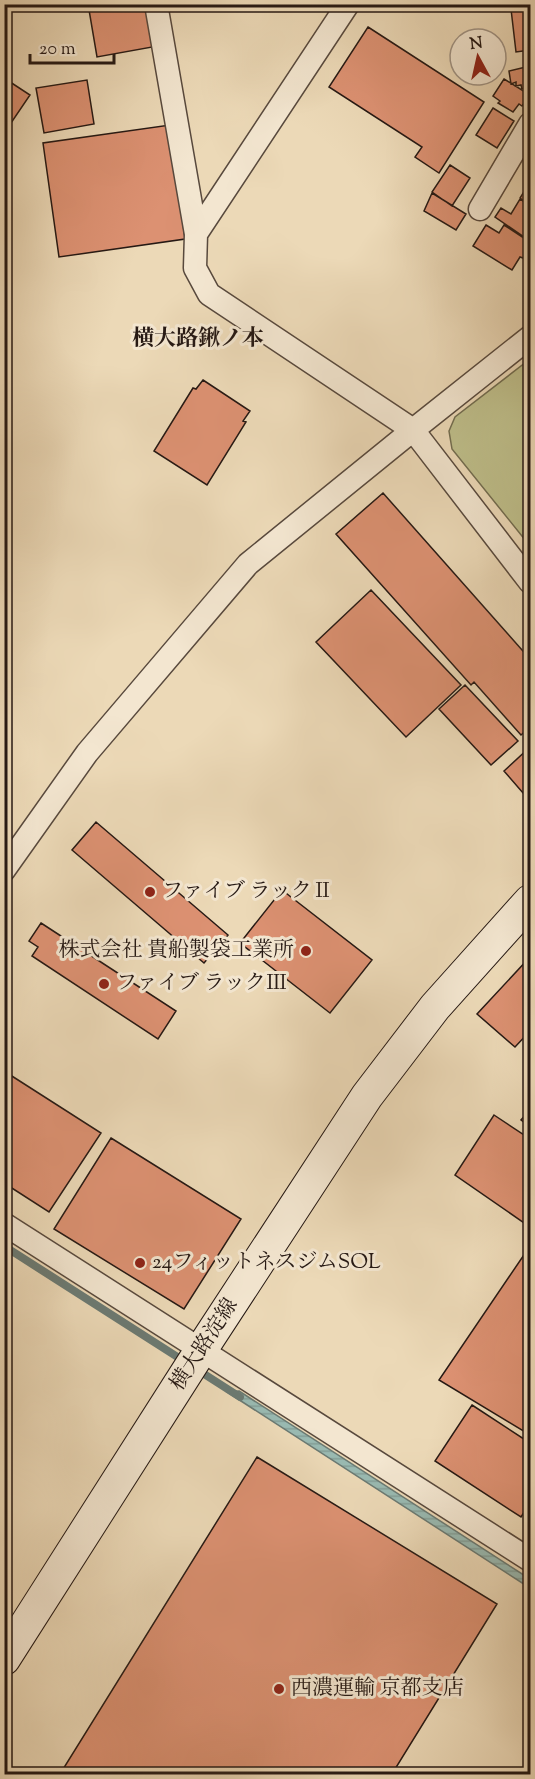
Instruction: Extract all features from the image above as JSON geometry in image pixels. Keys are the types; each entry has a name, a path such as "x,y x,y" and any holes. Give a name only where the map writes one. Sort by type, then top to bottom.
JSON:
{"street":[{"path":"156,4 196,234 195,268 209,294 412,430 531,582"},
{"path":"196,234 348,4"},
{"path":"480,209 531,124"},
{"path":"4,870 87,753 248,564 412,430 531,337"},
{"name":"横大路淀線","path":"4,1659 201,1350 367,1096 435,1007 531,901"},
{"path":"4,1224 531,1560"}],"green space":[{"path":"530,359 530,546 452,449 449,431 455,417"}],"water":[{"path":"239,1391 530,1579 530,1588 227,1392"}],"building":[{"path":"88,4 151,4 158,46 97,57"},
{"path":"530,7 530,50 516,52 511,9"},
{"path":"368,27 448,79 448,87 461,87 484,102 439,173 415,157 422,147 329,87"},
{"path":"530,66 530,90 522,89 521,85 516,86 516,82 511,84 509,71"},
{"path":"4,78 30,95 11,123 4,119"},
{"path":"87,80 94,124 44,133 36,88"},
{"path":"508,81 530,95 522,106 519,104 513,112 498,103 500,101 493,96 499,87 508,87"},
{"path":"493,108 514,121 497,148 476,135"},
{"path":"170,125 185,239 59,257 43,143"},
{"path":"450,165 470,178 452,206 432,192"},
{"path":"530,182 530,205 520,198"},
{"path":"432,193 466,214 456,230 424,211"},
{"path":"520,199 530,206 530,241 495,217 501,208 511,214"},
{"path":"486,225 499,233 504,225 530,242 523,258 520,257 512,270 473,246"},
{"path":"203,380 250,411 243,421 246,422 207,485 154,451 193,388 196,389"},
{"path":"383,493 530,659 530,727 521,735 474,682 471,685 336,534"},
{"path":"371,590 461,685 406,737 316,642"},
{"path":"465,685 518,741 491,765 439,709"},
{"path":"530,747 530,801 504,771"},
{"name":"ファイブ ラックⅡ","path":"96,822 228,935 204,963 72,850"},
{"name":"株式会社 貴船製袋工業所","path":"282,890 372,960 330,1013 240,943"},
{"name":"ファイブ ラックⅢ","path":"41,923 176,1011 158,1039 32,956 38,947 29,941"},
{"path":"530,957 530,1031 515,1047 477,1014"},
{"path":"4,1071 101,1133 49,1212 4,1183"},
{"path":"530,1110 530,1127 521,1120"},
{"path":"494,1115 530,1139 530,1227 455,1175"},
{"path":"111,1138 241,1219 184,1309 54,1229"},
{"path":"530,1246 530,1435 439,1380"},
{"path":"472,1405 530,1443 530,1503 521,1517 435,1461"},
{"name":"西濃運輸 京都支店","path":"257,1457 497,1604 392,1774 60,1774"}],"waterway":[{"path":"4,1246 240,1397"}],"place":[{"name":"ファイブ ラックⅡ","path":"150,892"},
{"name":"株式会社 貴船製袋工業所","path":"306,951"},
{"name":"ファイブ ラックⅢ","path":"104,984"},
{"name":"24フィットネスジムSOL","path":"140,1263"},
{"name":"西濃運輸 京都支店","path":"279,1689"}],"district":[{"name":"横大路鍬ノ本","path":"198,340"}]}
